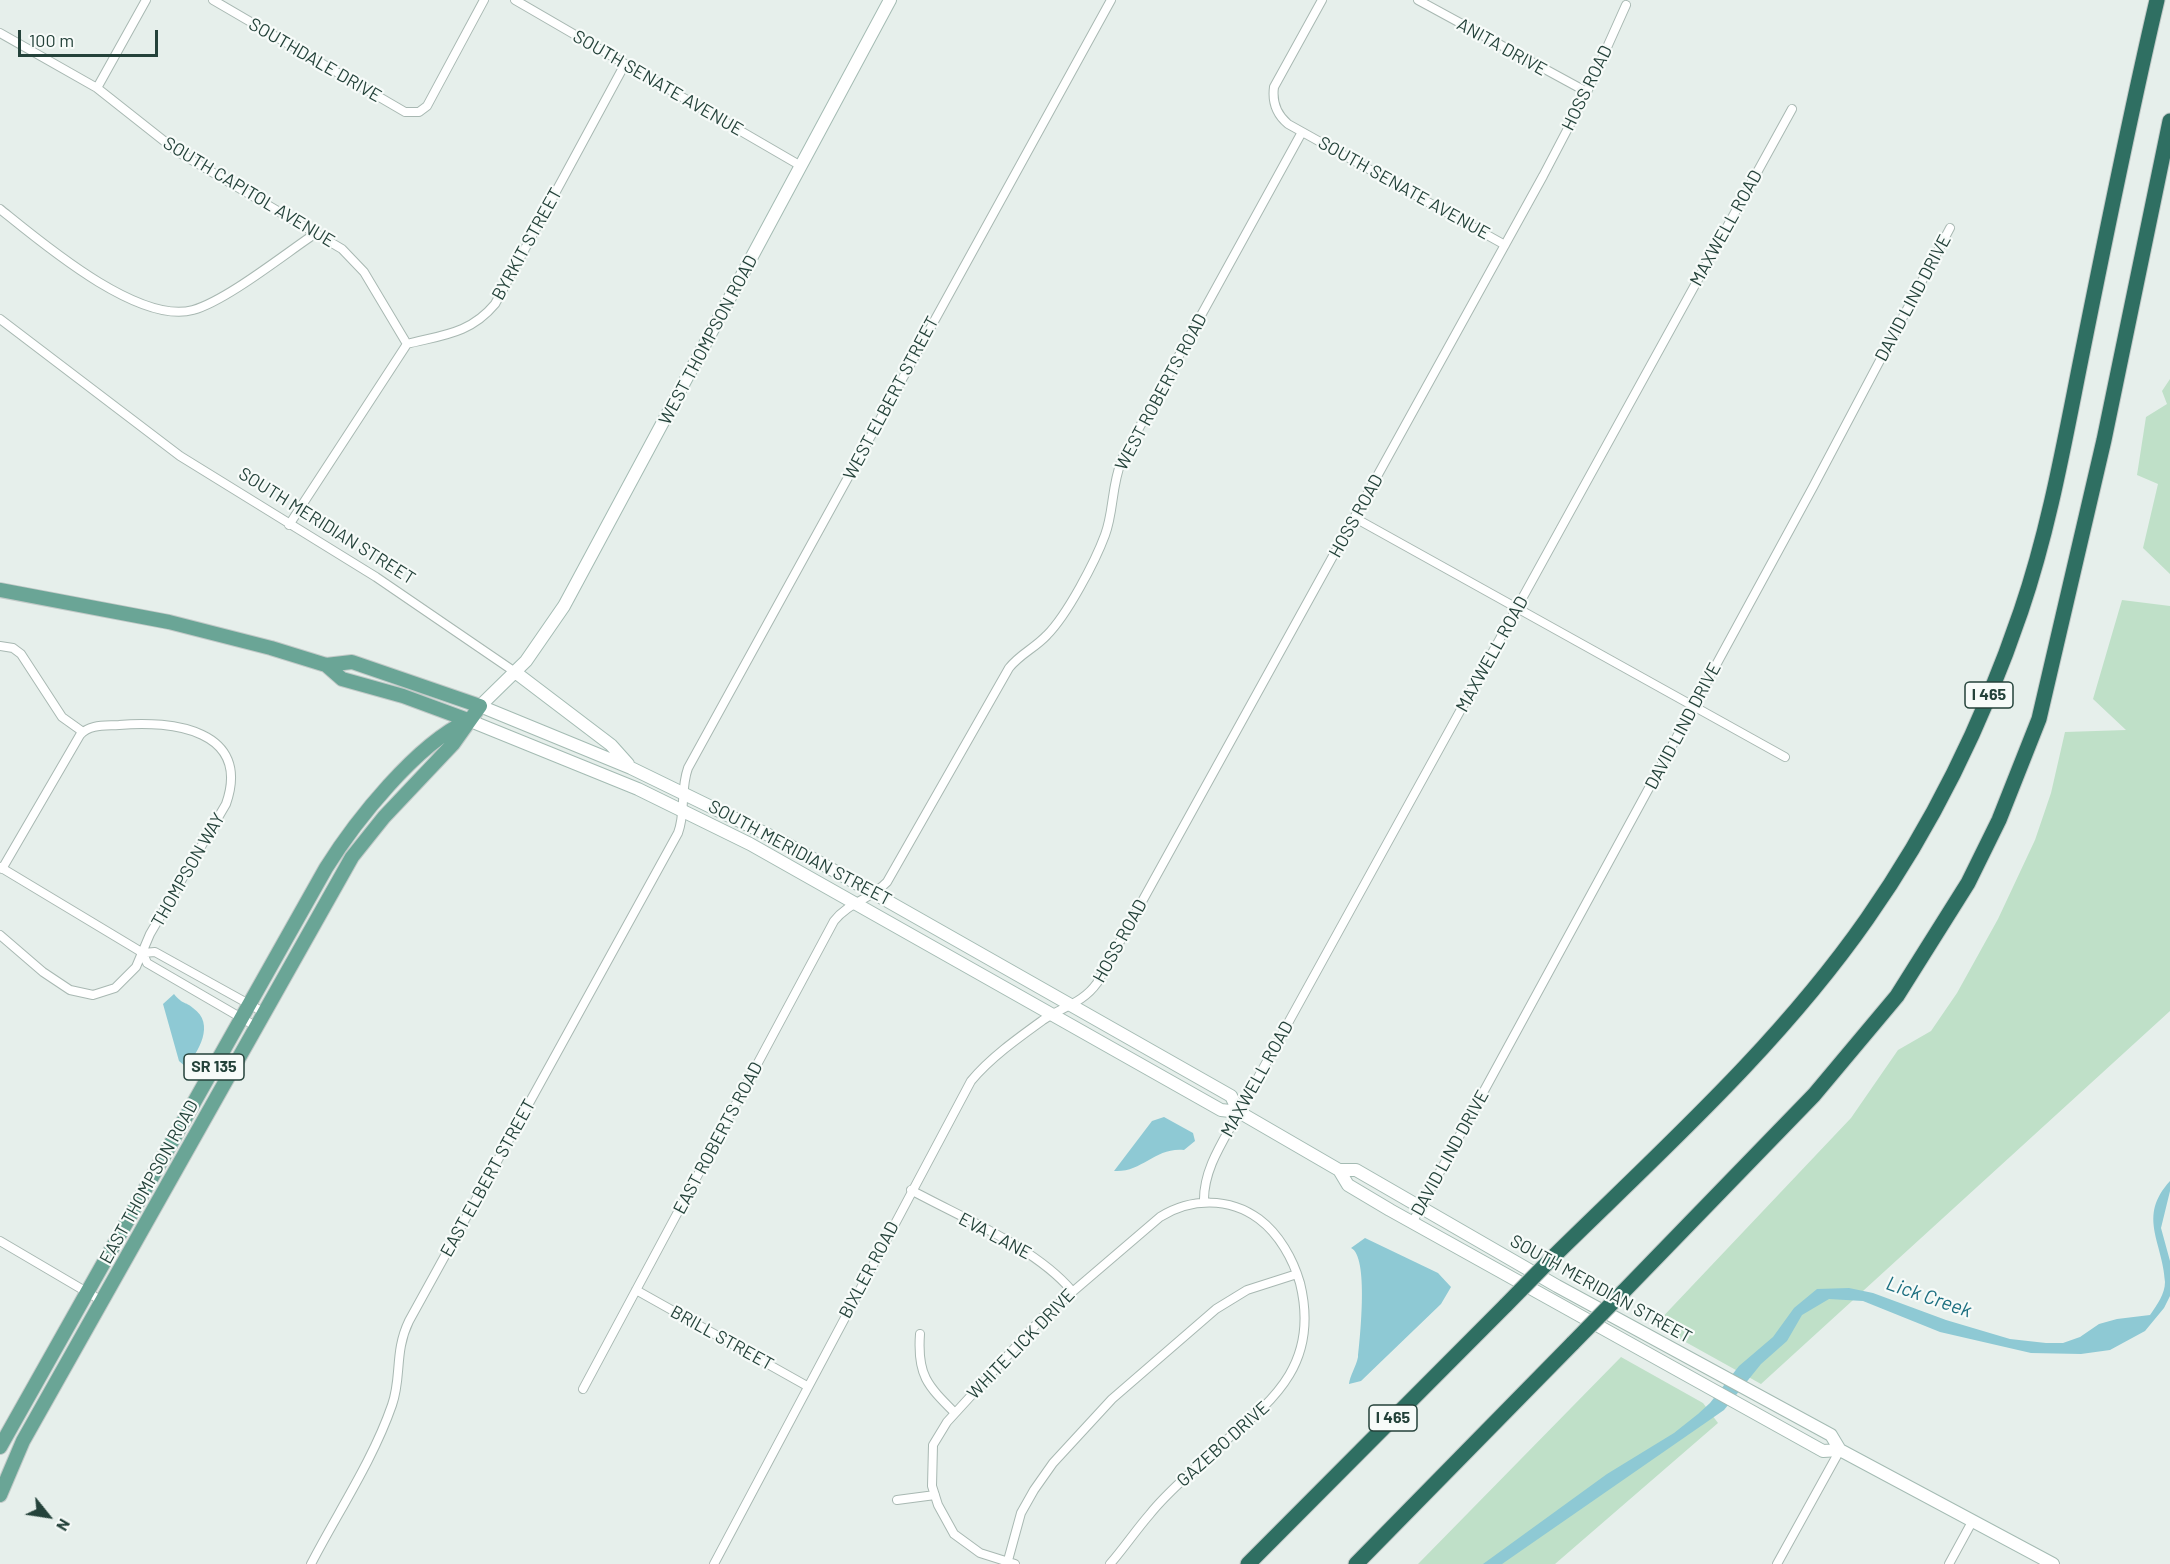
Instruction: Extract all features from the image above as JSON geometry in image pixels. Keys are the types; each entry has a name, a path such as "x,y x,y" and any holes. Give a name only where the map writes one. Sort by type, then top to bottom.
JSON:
{"highway":[{"name":"I 465","path":"1248,1564 1746,1066 1811,992 1868,918 1902,866 1969,742 2019,618 2048,519 2157,0"},
{"path":"1356,1564 1814,1095 1897,996 1968,883 1999,820 2039,719 2104,440 2170,121"}],"main road":[{"name":"WEST THOMPSON ROAD","path":"515,672 564,606 890,0"},
{"name":"SOUTH MERIDIAN STREET","path":"0,590 169,622 326,665 352,662 480,706 632,768 683,801 864,897 1064,1010 1231,1096 1239,1112"},
{"name":"SOUTH MERIDIAN STREET","path":"326,665 342,679 402,696 468,720 603,774 683,801 787,844 864,897 1064,1010 1221,1110 1239,1112 1339,1170 1348,1185 1412,1223 1747,1411 1823,1451 1840,1450 2053,1564"},
{"name":"SOUTH MERIDIAN STREET","path":"515,672 611,745 632,768"},
{"name":"EAST THOMPSON ROAD","path":"0,1495 23,1442 364,841 416,781 453,744 480,706 515,672"},
{"name":"EAST THOMPSON ROAD","path":"0,1448 248,1005 347,834 377,799 445,731 468,720"},
{"name":"SOUTH MERIDIAN STREET","path":"1339,1170 1356,1170 1708,1369 1831,1434 1840,1450"}],"street":[{"path":"97,88 146,0"},
{"name":"SOUTHDALE DRIVE","path":"213,0 405,112 419,112 428,106 484,0"},
{"name":"SOUTH SENATE AVENUE","path":"515,0 801,166"},
{"name":"WEST ELBERT STREET","path":"683,801 688,768 1112,0"},
{"path":"1302,132 1278,114 1273,101 1274,87 1322,0"},
{"name":"ANITA DRIVE","path":"1418,0 1587,93"},
{"name":"HOSS ROAD","path":"1064,1010 1086,996 1097,983 1505,245 1587,93 1626,4"},
{"name":"SOUTH CAPITOL AVENUE","path":"0,33 97,88 178,152 342,249 358,265 407,344"},
{"name":"BYRKIT STREET","path":"407,344 448,336 465,330 483,318 495,304 625,64"},
{"name":"MAXWELL ROAD","path":"1204,1203 1206,1180 1211,1165 1239,1112 1792,109"},
{"name":"SOUTH SENATE AVENUE","path":"1302,132 1505,245"},
{"name":"WEST ROBERTS ROAD","path":"864,897 887,882 1009,668 1020,655 1048,634 1060,620 1105,535 1113,486 1122,459 1302,132"},
{"path":"0,209 77,270 148,306 173,312 207,305 316,233"},
{"name":"DAVID LIND DRIVE","path":"1412,1223 1950,228"},
{"name":"SOUTH MERIDIAN STREET","path":"0,319 158,441 289,525 401,592 515,672"},
{"path":"289,525 407,344"},
{"path":"1355,518 1785,757"},
{"path":"0,646 13,648 21,654 62,717 83,732 1,868 143,953 155,952 264,1014"},
{"name":"THOMPSON WAY","path":"0,935 46,974 70,990 95,995 115,988 136,967 150,934 226,804 231,786 231,768 216,742 201,733 144,723 92,727 83,732"},
{"name":"EAST ELBERT STREET","path":"311,1564 384,1427 396,1396 400,1341 678,833 683,801"},
{"name":"EAST ROBERTS ROAD","path":"583,1389 834,921 864,897"},
{"path":"143,953 147,963 257,1027"},
{"name":"BIXLER ROAD","path":"714,1564 911,1190 976,1074 1042,1021 1064,1010"},
{"name":"EVA LANE","path":"911,1190 1036,1258 1056,1273 1072,1291"},
{"name":"WHITE LICK DRIVE","path":"1010,1563 980,1553 954,1534 932,1486 933,1445 955,1413 1042,1318 1160,1217 1178,1208 1204,1203 1233,1206 1257,1218 1281,1243 1297,1274"},
{"path":"0,1241 102,1301"},
{"path":"1010,1563 1021,1513 1034,1490 1053,1463 1117,1394 1232,1298 1297,1274"},
{"name":"GAZEBO DRIVE","path":"1110,1564 1150,1513 1190,1472 1259,1413 1281,1388 1294,1364 1303,1333 1304,1306 1297,1274"},
{"name":"BRILL STREET","path":"636,1290 807,1386"},
{"path":"920,1334 918,1358 923,1375 937,1395 955,1413"},
{"path":"1777,1564 1840,1450"},
{"path":"897,1500 935,1495"},
{"path":"1949,1564 1973,1520"}],"green space":[{"path":"2170,379 2170,574 2143,548 2158,484 2137,475 2146,417 2167,404 2162,391"},
{"path":"2122,600 2170,606 2170,1011 1761,1384 1655,1325 1851,1118 1898,1050 1931,1031 1957,993 1998,919 2035,840 2051,793 2065,732 2126,730 2093,699"},
{"path":"1621,1357 1703,1403 1718,1423 1555,1564 1418,1564"}],"water":[{"path":"174,994 193,1008 203,1022 203,1038 200,1046 186,1067 179,1061 163,1004"},
{"path":"1164,1117 1193,1133 1195,1141 1184,1150 1165,1152 1133,1168 1114,1171 1152,1121"},
{"name":"Lick Creek","path":"2170,1181 2170,1191 2161,1228 2170,1261 2170,1296 2164,1308 2145,1331 2110,1350 2081,1354 2031,1353 1940,1332 1863,1301 1829,1299 1802,1315 1787,1341 1761,1364 1724,1410 1502,1564 1483,1564 1607,1474 1674,1433 1698,1414 1710,1403 1739,1366 1773,1337 1794,1308 1817,1289 1849,1288 1873,1293 1946,1320 2010,1339 2046,1343 2063,1343 2080,1337 2099,1324 2117,1319 2150,1315 2165,1286 2153,1218 2160,1194"},
{"path":"1365,1238 1438,1273 1451,1287 1441,1304 1361,1381 1349,1384 1358,1357 1362,1298 1360,1266 1357,1254 1351,1248"}]}
